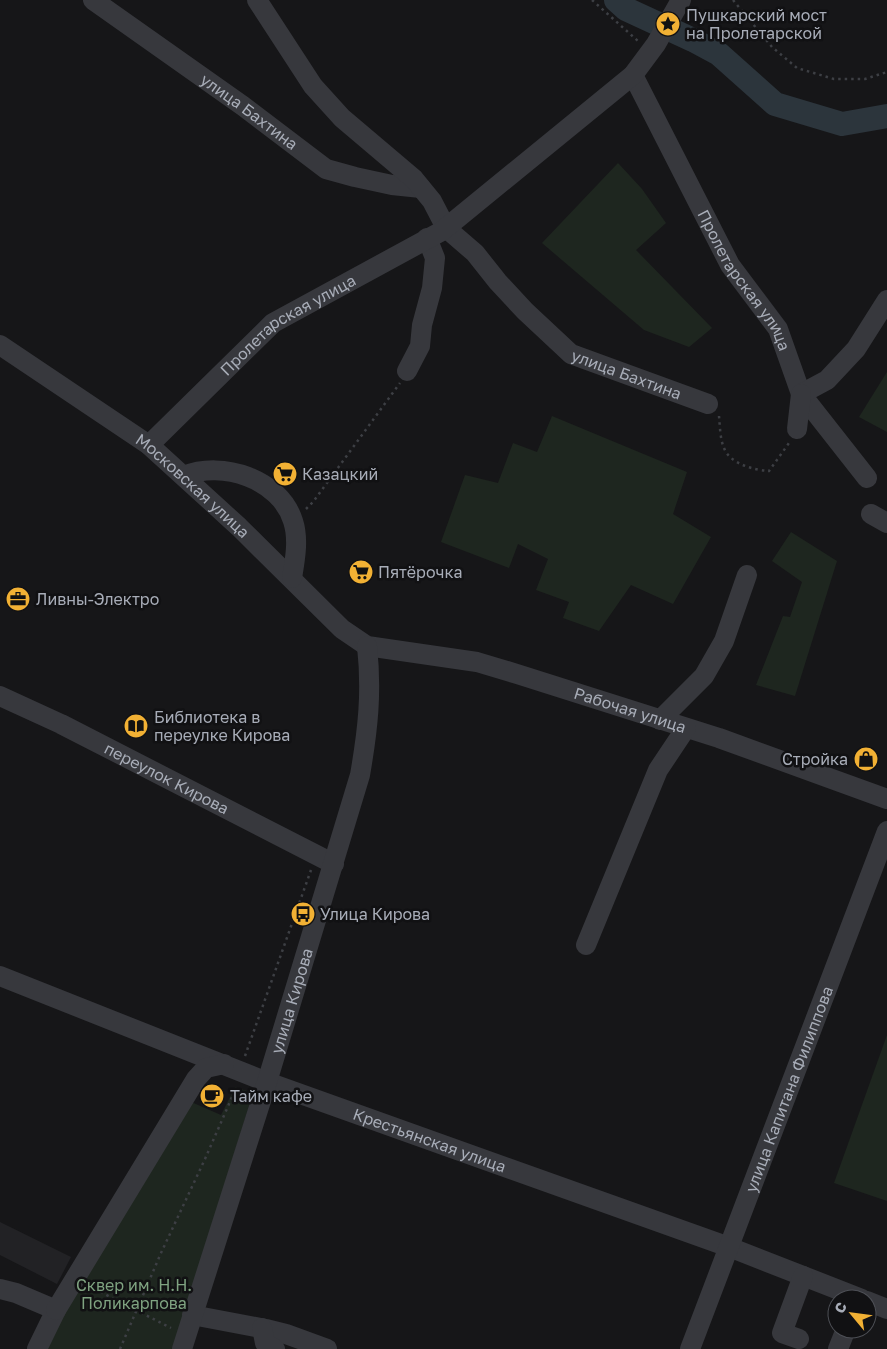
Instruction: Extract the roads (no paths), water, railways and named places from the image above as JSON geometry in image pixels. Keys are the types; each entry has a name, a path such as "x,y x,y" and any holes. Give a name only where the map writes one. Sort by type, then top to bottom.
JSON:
{"street":[{"name":"улица Бахтина","path":"93,0 243,106 326,169 392,185 421,188"},
{"path":"257,0 313,86 342,118 395,162 421,188 432,201 446,228"},
{"name":"Пролетарская улица","path":"150,445 272,323 446,228 633,75 654,48 681,1"},
{"name":"Пролетарская улица","path":"633,75 730,265 778,329 801,394 866,478"},
{"name":"улица Бахтина","path":"446,228 476,253 498,282 525,311 571,354 708,404"},
{"path":"407,371 420,346 422,325 432,288 434,258 427,238"},
{"path":"797,429 801,394 827,380 856,349 887,300"},
{"name":"Московская улица","path":"0,345 150,445 292,578 342,629 366,646"},
{"path":"184,476 197,471 228,471 245,475 273,492 286,506 293,521 296,547 292,578"},
{"path":"660,720 704,676 724,641 747,575"},
{"name":"Рабочая улица","path":"366,646 477,662 686,728 887,799"},
{"name":"улица Кирова","path":"184,1342 267,1082 360,775 367,732 370,693 366,646"},
{"name":"переулок Кирова","path":"0,696 61,724 334,864"},
{"path":"586,944 658,770 686,728"},
{"name":"улица Капитана Филиппова","path":"690,1349 887,831"},
{"name":"Крестьянская улица","path":"0,976 267,1082 729,1247 836,1289"},
{"path":"37,1349 56,1310 196,1079 206,1068 224,1064"},
{"path":"799,1339 782,1333 803,1276"},
{"path":"0,1289 16,1293 56,1310"},
{"path":"192,1316 262,1328 293,1344 327,1349"},
{"path":"262,1328 265,1343 275,1349"}],"waterway":[{"path":"616,0 626,9 719,54 775,104 842,124 887,116"}],"place":[{"name":"Пушкарский мост на Пролетарской","path":"668,24"},
{"name":"Казацкий","path":"285,474"},
{"name":"Пятёрочка","path":"361,572"},
{"name":"Ливны-Электро","path":"18,599"},
{"name":"Библиотека в переулке Кирова","path":"136,726"},
{"name":"Стройка","path":"866,759"},
{"name":"Улица Кирова","path":"303,914"},
{"name":"Тайм кафе","path":"212,1096"}],"park label":[{"name":"Сквер им. Н.Н. Поликарпова","path":"134,1294"}]}
